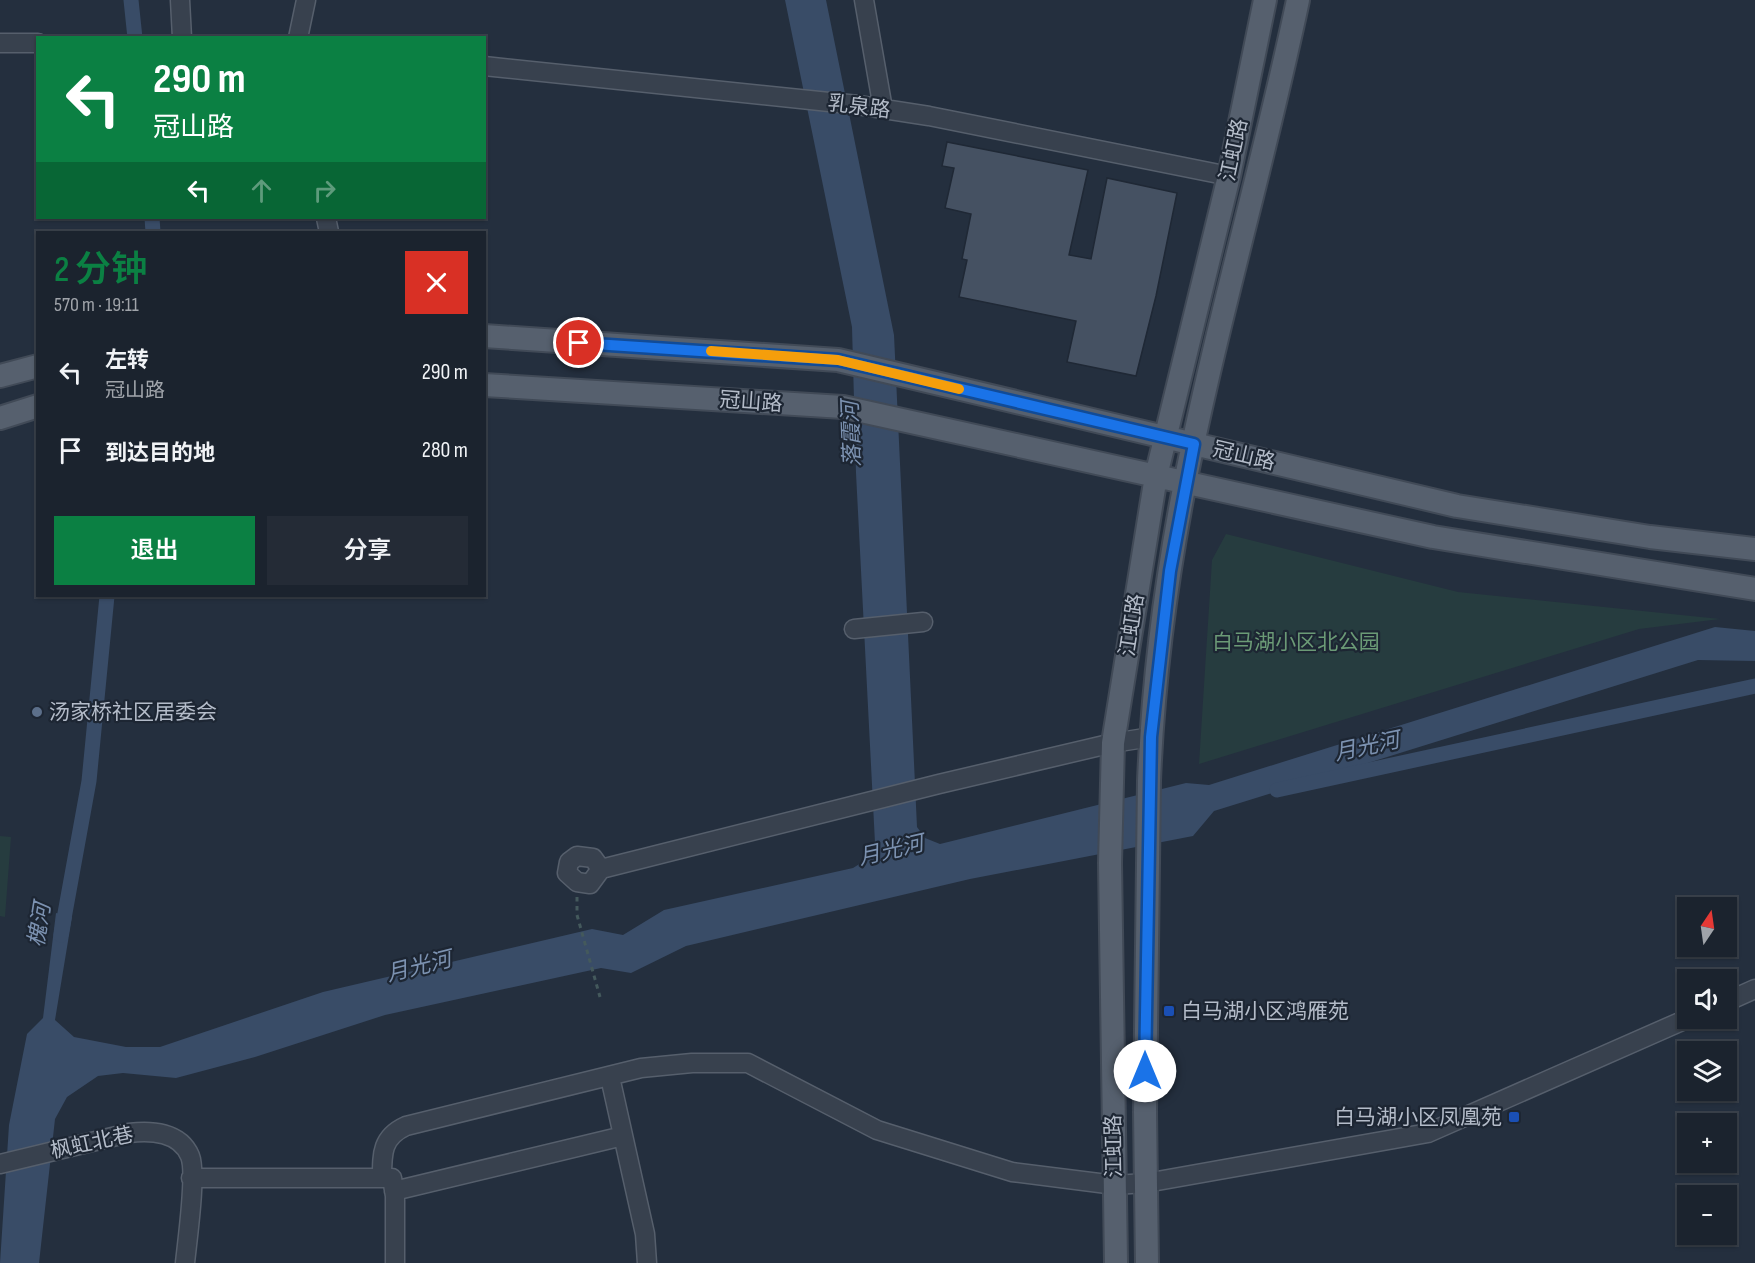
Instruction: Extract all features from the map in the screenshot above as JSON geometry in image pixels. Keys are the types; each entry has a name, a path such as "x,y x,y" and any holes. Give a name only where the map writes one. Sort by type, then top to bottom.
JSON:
{"main road":[{"name":"江虹路","path":"1116,1263 1110,863 1110,784 1113,743 1156,476 1229,176 1265,0"},
{"name":"江虹路","path":"1147,1263 1149,781 1151,737 1170,571 1185,483 1278,94 1298,0"},
{"name":"冠山路","path":"486,336 838,360 1457,506 1650,537 1755,549"},
{"path":"0,376 36,367"},
{"name":"冠山路","path":"486,385 843,407 1433,537 1755,589"},
{"path":"0,418 36,407"}],"street":[{"path":"180,0 182,36"},
{"path":"298,36 306,0"},
{"path":"864,0 883,109"},
{"path":"0,43 36,43"},
{"name":"乳泉路","path":"486,66 858,105 929,116 1229,176"},
{"path":"854,629 923,622"},
{"path":"601,868 939,784 1113,743 1151,737"},
{"path":"1737,997 1755,989"},
{"path":"395,1263 385,1146 392,1132 406,1126 641,1068 692,1063 748,1064 877,1130 1012,1172 1115,1185 1146,1183 1428,1134 1677,1023"},
{"path":"610,1077 645,1234 646,1263"},
{"name":"枫虹北巷","path":"2,1164 141,1132 169,1136 179,1142 190,1157 191,1178 185,1263"},
{"path":"191,1178 388,1184 623,1136"}],"path":[{"path":"577,915 600,997"}],"green space":[{"name":"白马湖小区北公园","path":"1226,534 1458,592 1720,619 1639,629 1199,764 1212,560"},
{"path":"0,836 11,837 5,917 0,916"}],"water":[{"path":"785,0 826,0 894,335 917,827 925,838 940,844 1186,783 1209,785 1715,627 1755,631 1755,661 1698,660 1214,811 1193,836 970,879 686,946 631,973 601,968 385,1015 255,1057 176,1078 123,1073 98,1076 67,1097 55,1119 39,1263 0,1263 9,1125 27,1034 43,1018 56,913 72,917 55,1020 74,1037 126,1047 160,1047 323,992 592,929 623,935 664,910 853,868 869,858 875,843 856,473 852,327"}],"building":[{"path":"947,142 1088,170 1069,255 1091,259 1107,178 1177,193 1156,296 1136,376 1067,362 1076,321 959,297 967,260 962,259 971,214 945,208 954,168 942,166"}],"waterway":[{"name":"槐河","path":"131,0 135,36"},
{"name":"槐河","path":"152,219 153,231"},
{"name":"槐河","path":"61,935 89,781 107,597"},
{"name":"月光河","path":"1277,790 1755,686"}],"slow traffic":[{"path":"711,351 838,360 959,389"}],"place":[{"name":"汤家桥社区居委会","path":"37,712"},
{"name":"白马湖小区鸿雁苑","path":"1169,1011"},
{"name":"白马湖小区凤凰苑","path":"1514,1117"}],"route":[{"path":"579,343 838,360 1194,444 1170,571 1151,737 1147,855 1145,1071"}],"water label":[{"name":"落霞河","path":"852,434"}]}
